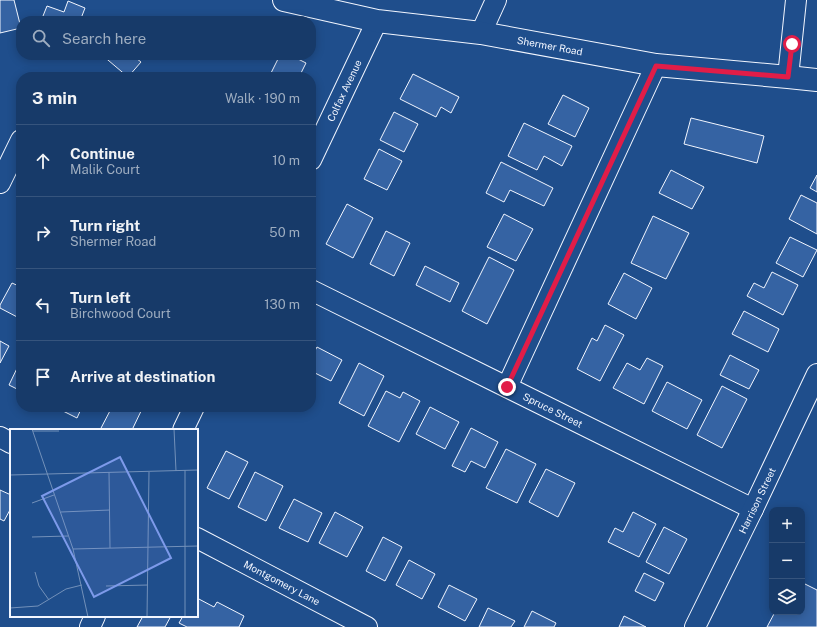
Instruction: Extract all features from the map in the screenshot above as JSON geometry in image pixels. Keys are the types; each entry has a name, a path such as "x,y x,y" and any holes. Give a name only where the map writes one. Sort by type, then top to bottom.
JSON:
{"main road":[{"name":"Shermer Road","path":"284,0 377,21 481,33 656,66 817,80"}],"street":[{"path":"481,33 496,0"},
{"path":"788,77 796,0"},
{"name":"Colfax Avenue","path":"316,149 377,21"},
{"path":"507,387 656,66"},
{"path":"0,183 16,150"},
{"name":"Spruce Street","path":"316,292 753,509"},
{"name":"Harrison Street","path":"695,627 817,374"},
{"path":"183,429 192,412"},
{"path":"0,437 10,442"},
{"name":"Montgomery Lane","path":"198,539 366,627"},
{"path":"90,627 95,617"}],"building":[{"path":"0,0 14,0 18,16 16,16 16,29 0,33"},
{"path":"68,1 85,8 82,16 43,16 47,6 64,12"},
{"path":"108,60 138,60 141,62 132,72 122,72"},
{"path":"278,60 300,60 306,63 302,72 272,72"},
{"path":"413,74 459,97 451,113 441,107 436,117 400,99"},
{"path":"563,95 589,108 575,137 548,124"},
{"path":"394,112 418,124 404,152 380,140"},
{"path":"691,118 764,136 757,163 684,144"},
{"path":"524,123 572,146 562,166 544,156 537,170 508,156"},
{"path":"379,149 402,161 387,190 364,179"},
{"path":"501,162 553,188 544,206 510,190 504,202 486,193"},
{"path":"671,170 704,187 692,209 659,193"},
{"path":"817,175 817,192 810,188"},
{"path":"801,195 817,203 817,234 789,219"},
{"path":"347,204 373,218 353,258 326,244"},
{"path":"504,214 533,229 516,261 487,247"},
{"path":"653,216 689,233 666,279 631,263"},
{"path":"386,231 410,243 394,276 370,264"},
{"path":"790,237 817,250 803,277 776,263"},
{"path":"489,257 514,270 487,324 462,311"},
{"path":"425,266 459,283 450,302 416,285"},
{"path":"772,272 798,285 783,315 747,296 754,283 764,288"},
{"path":"624,273 652,288 636,319 608,304"},
{"path":"12,283 16,285 16,316 0,308 0,305"},
{"path":"744,311 779,329 768,352 732,334"},
{"path":"605,325 624,335 600,381 577,369 592,338 597,341"},
{"path":"0,341 9,346 0,363"},
{"path":"317,347 342,360 331,381 316,374"},
{"path":"730,355 759,370 749,389 720,375"},
{"path":"647,358 663,366 644,404 613,388 627,363 640,370"},
{"path":"359,363 384,376 364,416 339,403"},
{"path":"16,370 16,388 9,385"},
{"path":"667,382 702,400 687,429 652,411"},
{"path":"722,386 747,399 722,448 697,435"},
{"path":"386,391 400,398 403,392 420,401 399,442 368,426"},
{"path":"430,407 459,422 445,449 416,434"},
{"path":"65,412 80,412 77,418"},
{"path":"109,412 141,412 132,429 101,429"},
{"path":"471,428 498,442 485,468 471,461 465,472 452,466"},
{"path":"506,449 536,464 517,503 486,488"},
{"path":"226,451 248,462 229,499 207,488"},
{"path":"546,469 575,483 558,517 529,502"},
{"path":"255,472 283,486 266,521 238,507"},
{"path":"0,490 10,495 10,510 4,521 0,519"},
{"path":"294,499 322,513 308,542 279,528"},
{"path":"335,512 363,527 347,557 319,543"},
{"path":"633,512 656,524 639,557 608,542 615,528 623,532"},
{"path":"664,527 687,539 669,574 646,562"},
{"path":"383,537 402,547 385,581 366,571"},
{"path":"409,560 435,574 422,599 396,585"},
{"path":"644,573 664,583 655,601 635,591"},
{"path":"805,584 817,590 817,627 767,627 773,615 805,615"},
{"path":"449,585 477,599 465,621 438,607"},
{"path":"198,599 214,607 217,602 244,616 239,627 187,627 179,623 182,617 198,617"},
{"path":"488,608 515,621 511,627 479,627"},
{"path":"532,611 556,623 554,627 524,627"},
{"path":"624,616 646,627 619,627"},
{"path":"142,617 170,617 165,627 137,627"}],"route":[{"path":"507,387 656,66 788,77 792,44"}]}
